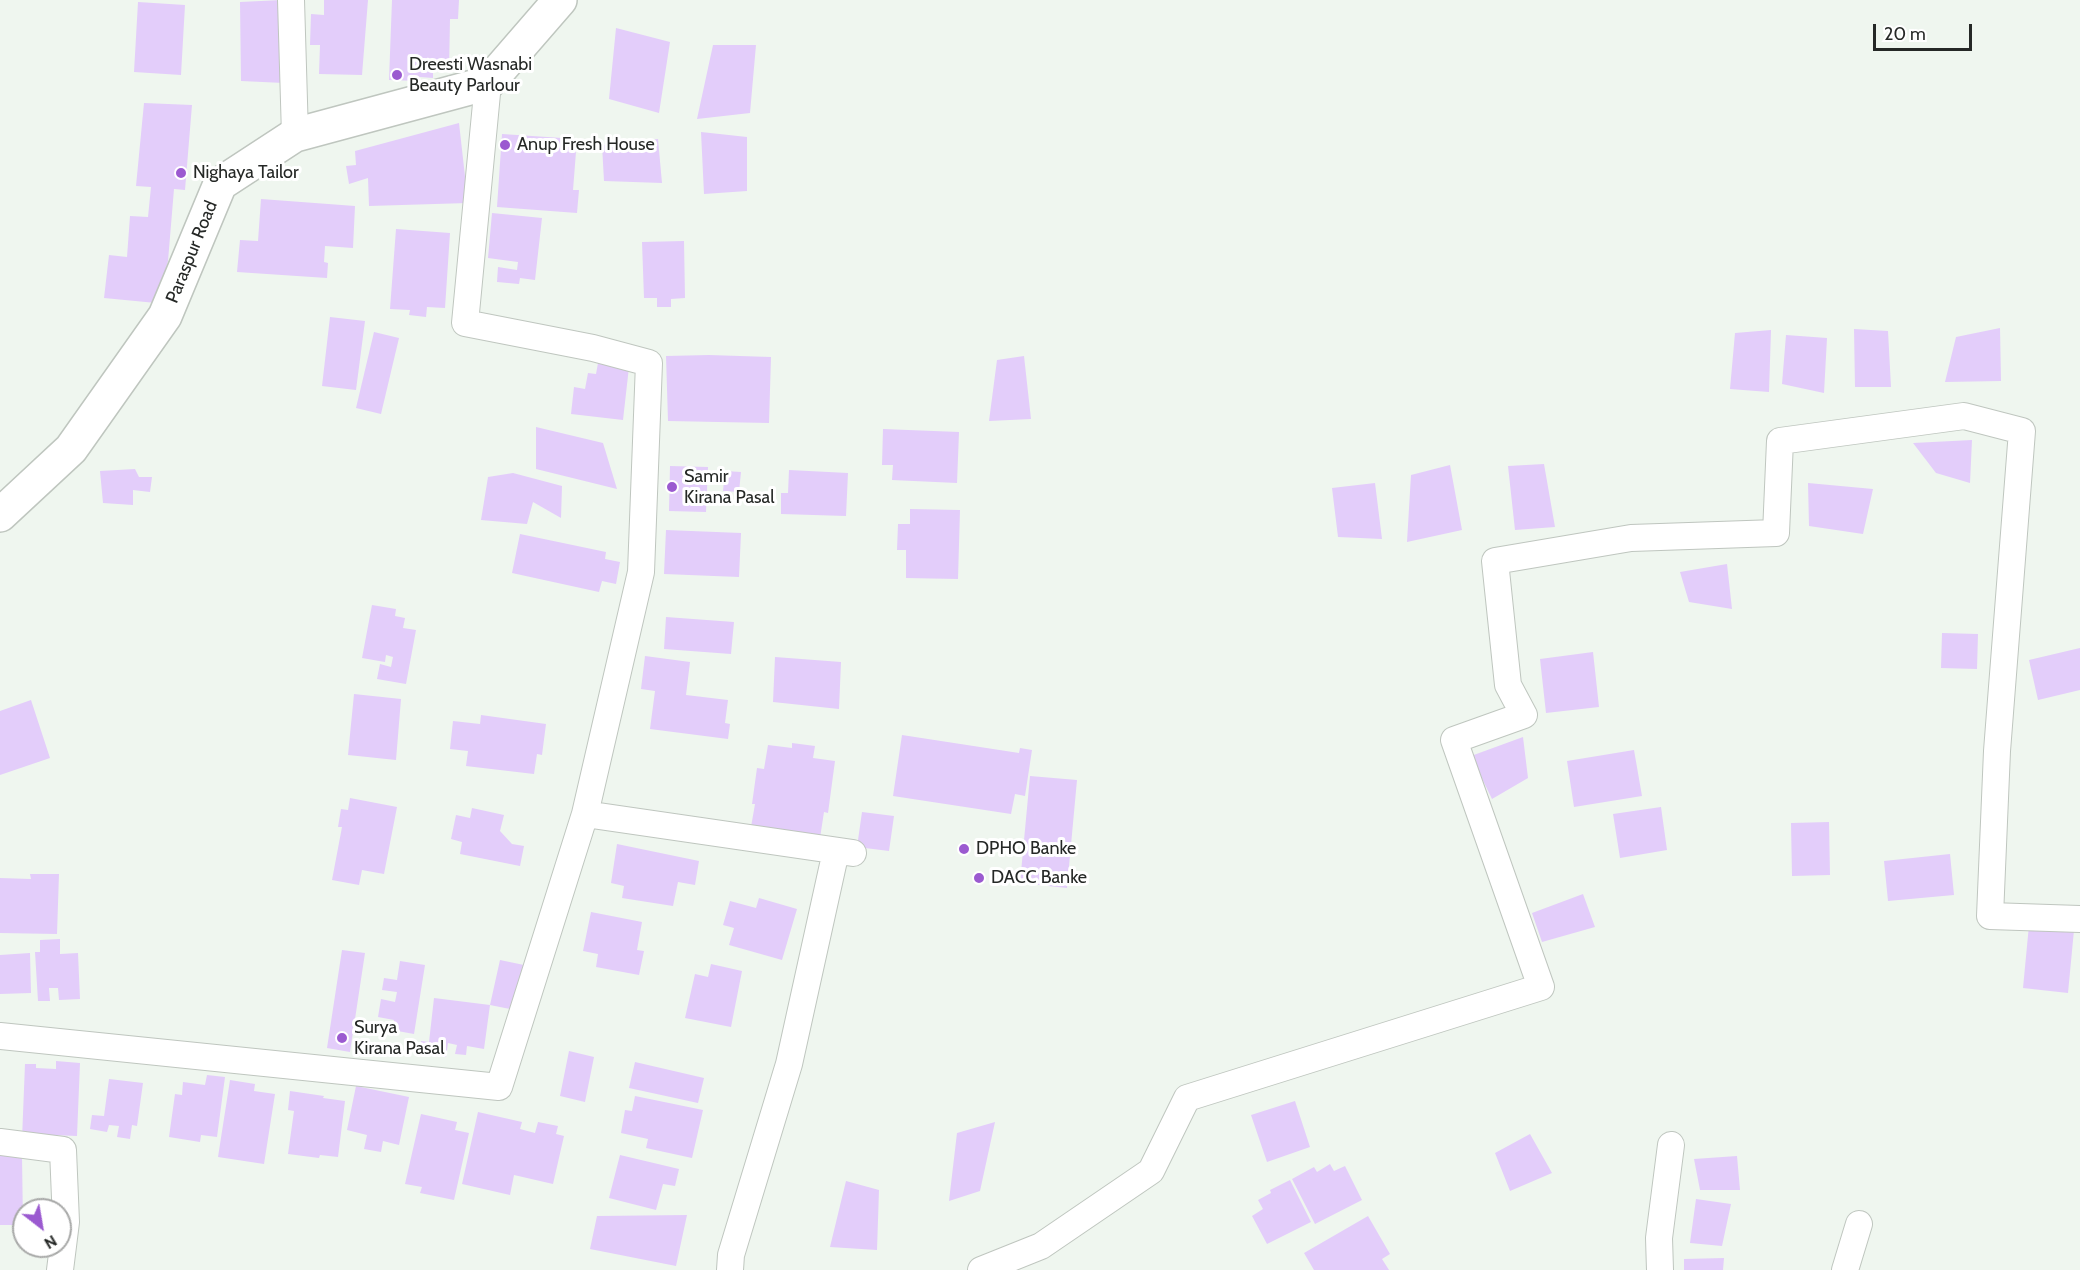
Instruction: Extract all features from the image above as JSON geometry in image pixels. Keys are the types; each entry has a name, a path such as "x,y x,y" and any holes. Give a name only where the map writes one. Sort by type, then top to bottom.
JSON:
{"street":[{"path":"291,0 295,135"},
{"path":"0,1036 499,1087 585,814 641,572 649,363 593,348 465,323 488,83 560,0"},
{"name":"Paraspur Road","path":"0,515 71,449 165,316 220,184 295,135 488,83"},
{"path":"981,1270 1041,1246 1151,1171 1188,1098 1541,987 1454,740 1524,715 1508,685 1496,561 1631,538 1776,533 1780,441 1964,416 2022,431 1997,751 1990,916 2080,919"},
{"path":"585,814 845,852 789,1064 731,1255 730,1270"},
{"path":"0,1142 63,1150 66,1222 60,1270"},
{"path":"1659,1270 1659,1238 1671,1145"},
{"path":"1845,1270 1859,1224"}],"building":[{"path":"282,0 284,83 241,81 240,2"},
{"path":"324,0 368,0 362,75 319,74 320,45 310,45 311,14 324,15"},
{"path":"392,0 459,0 458,19 450,19 449,72 433,72 433,78 420,77 420,81 389,80"},
{"path":"138,2 185,5 181,75 134,72"},
{"path":"616,28 670,42 659,113 609,99"},
{"path":"713,45 756,45 750,113 697,119"},
{"path":"144,103 192,105 185,190 174,189 168,261 156,303 104,298 109,255 127,257 130,216 148,217 151,187 136,186"},
{"path":"459,123 468,203 369,206 368,178 349,184 346,166 356,165 355,151"},
{"path":"701,132 747,137 747,191 704,194"},
{"path":"502,134 577,139 573,190 579,190 577,213 497,207"},
{"path":"658,139 662,183 604,181 602,145"},
{"path":"261,199 355,206 353,248 325,246 324,262 328,263 327,278 237,272 240,240 258,241"},
{"path":"492,213 542,218 535,280 520,278 519,284 497,282 498,267 517,270 518,262 488,258"},
{"path":"396,229 450,233 445,308 427,307 426,317 409,315 410,310 390,309"},
{"path":"684,241 685,298 671,299 671,307 657,307 657,298 644,298 642,242"},
{"path":"330,317 365,321 356,390 322,386"},
{"path":"2000,328 2001,381 1945,382 1956,337"},
{"path":"1854,329 1888,331 1891,387 1855,387"},
{"path":"1771,330 1769,392 1730,389 1735,333"},
{"path":"374,332 399,338 381,414 356,408"},
{"path":"1786,335 1827,338 1824,393 1782,384"},
{"path":"666,356 771,357 769,423 668,421"},
{"path":"1024,356 1031,419 989,421 997,360"},
{"path":"598,363 629,367 623,420 571,414 574,387 585,389 588,373 596,374"},
{"path":"536,427 603,443 617,489 536,469"},
{"path":"883,429 959,432 957,483 892,480 893,465 882,465"},
{"path":"1972,440 1970,483 1936,473 1913,443"},
{"path":"1544,464 1555,527 1515,530 1508,466"},
{"path":"1450,465 1462,530 1407,542 1411,475"},
{"path":"670,466 708,467 706,512 669,511"},
{"path":"135,469 139,477 152,477 150,492 133,490 133,505 103,503 100,471"},
{"path":"789,470 848,473 846,516 781,514 781,493 788,493"},
{"path":"725,471 741,472 739,492 723,491"},
{"path":"513,473 562,486 561,518 533,502 527,524 481,520 488,477"},
{"path":"1375,483 1382,539 1338,537 1332,488"},
{"path":"1808,483 1873,489 1863,534 1809,526"},
{"path":"910,509 960,510 958,579 906,578 906,550 897,550 898,524 910,524"},
{"path":"666,530 741,533 739,577 664,574"},
{"path":"520,534 606,552 605,559 620,562 616,584 602,581 599,592 512,573"},
{"path":"1727,564 1732,609 1689,602 1680,572"},
{"path":"372,605 396,609 395,616 405,618 403,628 416,630 406,684 377,679 380,664 391,667 393,657 386,655 385,662 362,658"},
{"path":"666,617 734,622 731,654 664,649"},
{"path":"1942,633 1978,634 1977,669 1941,668"},
{"path":"2080,648 2080,690 2038,700 2029,660"},
{"path":"1593,652 1599,707 1546,713 1540,659"},
{"path":"645,656 690,662 686,695 728,700 725,723 730,724 728,739 650,729 655,691 641,689"},
{"path":"775,657 841,662 839,709 773,702"},
{"path":"354,694 401,699 396,760 348,755"},
{"path":"31,700 50,758 0,775 0,711"},
{"path":"481,715 546,724 542,755 537,754 534,774 466,766 468,751 450,749 453,721 480,724"},
{"path":"902,735 1019,753 1020,748 1032,750 1025,796 1015,794 1011,814 893,796"},
{"path":"1523,737 1528,778 1492,799 1471,756"},
{"path":"792,743 815,746 813,758 835,761 828,813 824,812 820,838 751,827 757,768 764,769 768,745 792,748"},
{"path":"1634,750 1642,796 1574,807 1567,761"},
{"path":"1030,776 1077,780 1067,888 1020,883"},
{"path":"350,798 397,807 384,874 362,870 359,885 332,880 342,827 338,827 341,809 348,810"},
{"path":"1661,807 1667,850 1620,858 1613,814"},
{"path":"472,808 504,815 500,831 512,844 524,846 520,866 460,854 462,842 451,839 456,815 470,818"},
{"path":"862,812 894,816 889,851 857,847"},
{"path":"1829,822 1830,875 1792,876 1791,823"},
{"path":"617,844 699,861 695,885 678,882 673,906 622,898 624,886 611,883"},
{"path":"1950,854 1954,895 1888,901 1884,861"},
{"path":"30,874 59,874 57,934 0,933 0,878 31,879"},
{"path":"1583,894 1595,927 1542,942 1532,913"},
{"path":"759,898 797,909 782,960 729,945 734,928 723,925 730,901 756,908"},
{"path":"591,912 642,922 637,950 644,951 639,975 596,967 598,954 583,951"},
{"path":"2029,925 2074,930 2068,993 2023,988"},
{"path":"60,939 60,954 78,953 80,999 59,1000 58,988 49,988 50,1001 38,1001 35,952 40,952 40,940"},
{"path":"342,950 365,953 350,1052 327,1048"},
{"path":"30,953 31,993 0,994 0,955"},
{"path":"500,960 524,965 515,1010 490,1005"},
{"path":"400,961 425,965 414,1034 392,1030 394,1020 378,1017 381,999 395,1002 397,992 382,990 384,978 397,980"},
{"path":"711,964 742,971 731,1027 685,1018 695,974 708,977"},
{"path":"434,998 490,1005 484,1049 467,1046 466,1055 455,1054 457,1045 448,1043 446,1057 419,1054 421,1041 429,1042"},
{"path":"569,1051 594,1057 585,1102 560,1096"},
{"path":"56,1061 80,1063 77,1136 52,1135 52,1140 22,1139 25,1064 36,1064 36,1068 56,1069"},
{"path":"635,1062 704,1078 698,1103 629,1088"},
{"path":"207,1075 225,1077 217,1137 201,1135 200,1142 169,1137 175,1094 182,1095 183,1082 205,1085"},
{"path":"109,1079 143,1083 137,1126 132,1125 130,1139 117,1137 119,1126 109,1125 107,1132 90,1129 92,1115 104,1116"},
{"path":"230,1080 255,1084 254,1091 275,1094 264,1164 218,1157"},
{"path":"356,1086 409,1097 399,1145 383,1141 381,1152 364,1149 367,1135 347,1130"},
{"path":"290,1091 345,1101 338,1157 320,1155 319,1158 288,1154 294,1111 288,1110"},
{"path":"635,1096 703,1110 692,1158 646,1148 648,1139 621,1133 625,1110 632,1111"},
{"path":"1295,1101 1310,1147 1267,1162 1251,1115"},
{"path":"478,1112 522,1122 520,1129 535,1133 538,1122 558,1126 556,1134 564,1136 553,1184 514,1175 510,1195 462,1184"},
{"path":"421,1114 457,1122 455,1130 469,1133 454,1200 420,1193 422,1187 405,1184"},
{"path":"995,1122 980,1191 949,1201 957,1133"},
{"path":"1530,1134 1552,1173 1510,1191 1495,1153"},
{"path":"620,1155 679,1169 675,1186 663,1184 656,1210 609,1198"},
{"path":"0,1156 22,1156 23,1198 12,1198 12,1225 0,1225"},
{"path":"1737,1156 1740,1190 1700,1190 1694,1159"},
{"path":"1330,1164 1334,1171 1345,1166 1362,1200 1315,1224 1292,1179 1314,1167 1317,1172"},
{"path":"1290,1180 1311,1222 1267,1244 1252,1216 1263,1209 1258,1200 1271,1193 1270,1190"},
{"path":"846,1181 879,1190 877,1250 830,1247"},
{"path":"1696,1199 1731,1204 1722,1246 1690,1243"},
{"path":"687,1215 676,1266 590,1249 597,1216"},
{"path":"1368,1216 1390,1254 1382,1259 1389,1270 1314,1270 1304,1253"},
{"path":"1724,1258 1723,1270 1684,1270 1684,1259"}],"place":[{"name":"Dreesti Wasnabi Beauty Parlour","path":"397,75"},
{"name":"Anup Fresh House","path":"505,145"},
{"name":"Nighaya Tailor","path":"181,173"},
{"name":"Samir Kirana Pasal","path":"672,487"},
{"name":"DPHO Banke","path":"964,849"},
{"name":"DACC Banke","path":"979,878"},
{"name":"Surya Kirana Pasal","path":"342,1038"}]}
